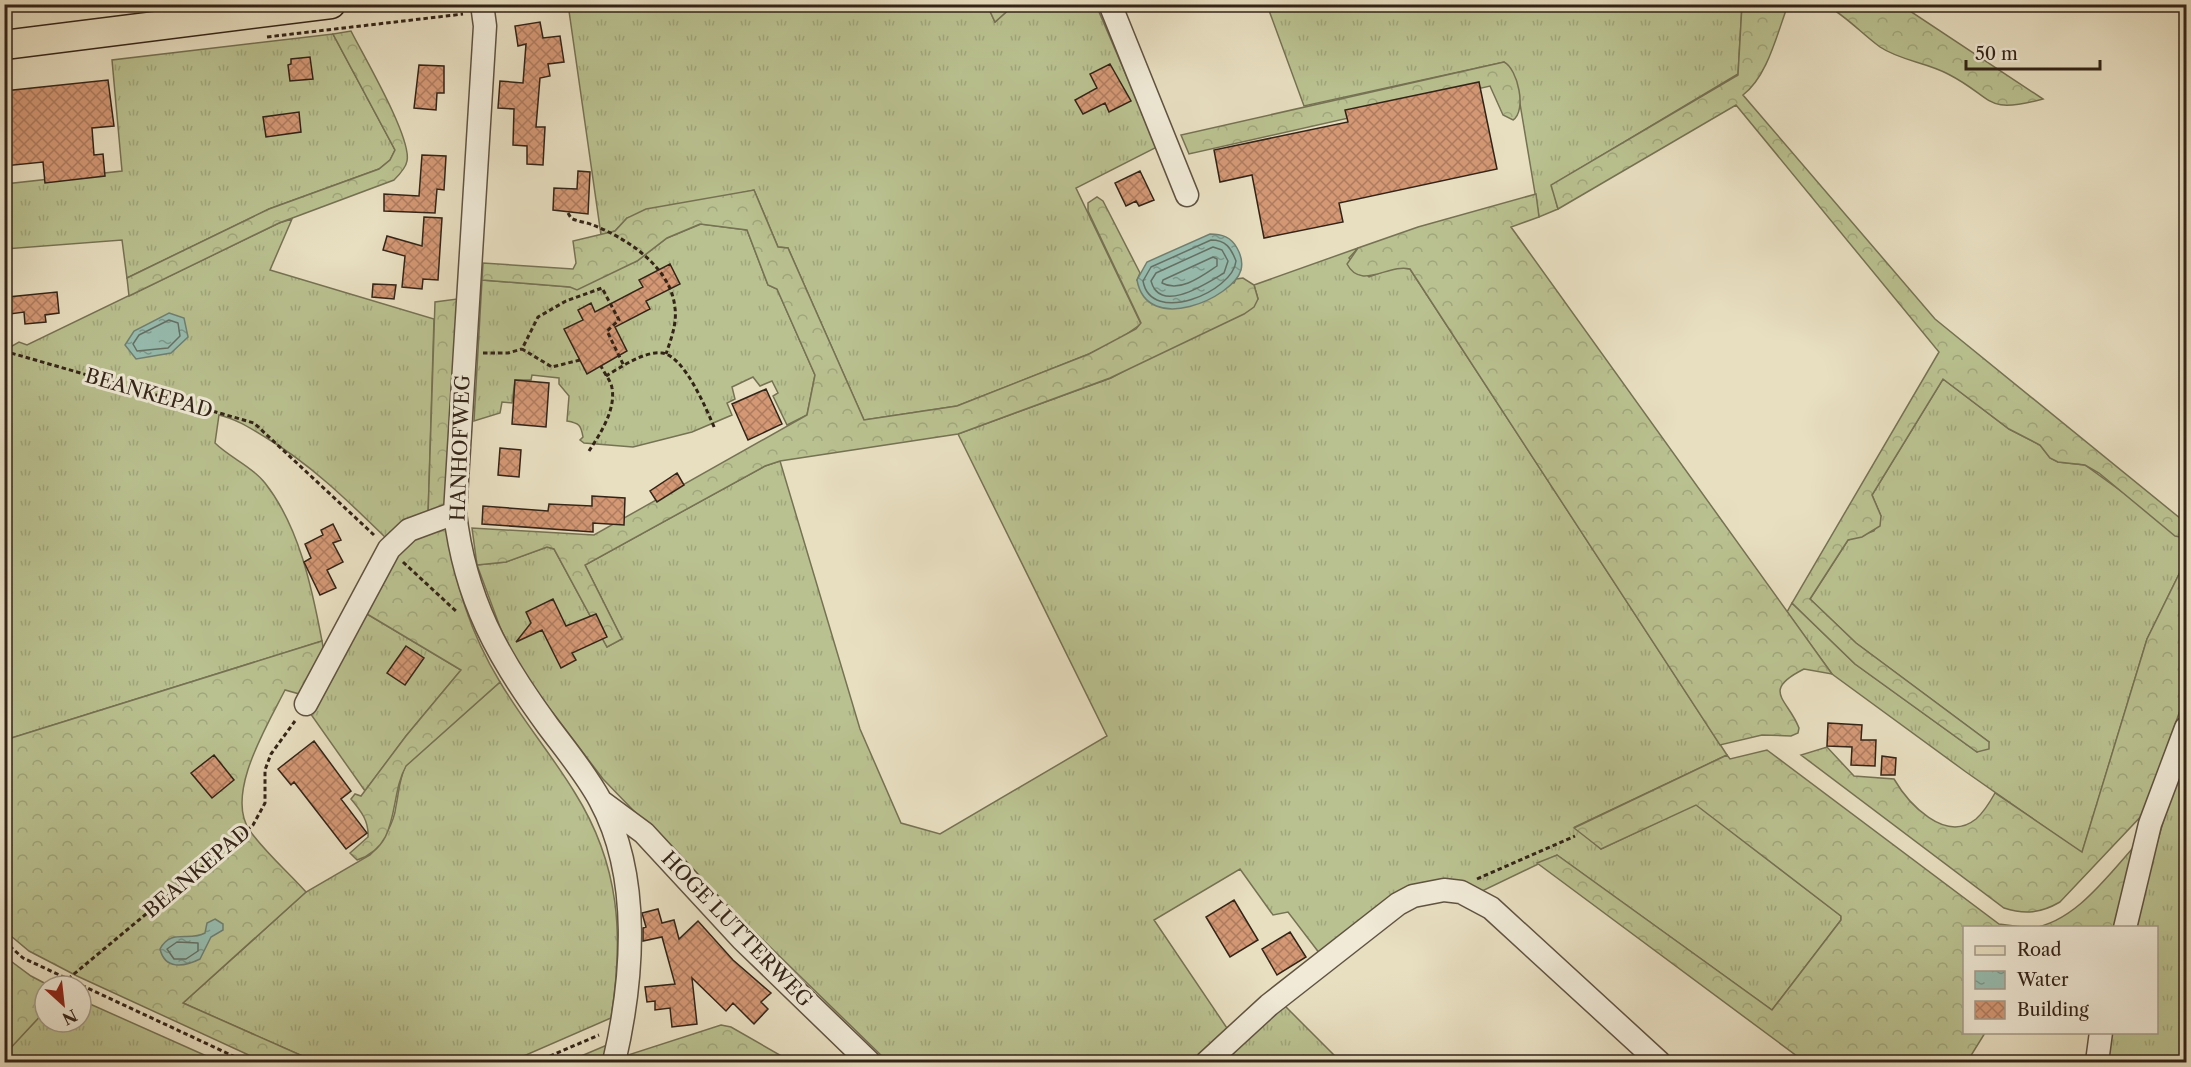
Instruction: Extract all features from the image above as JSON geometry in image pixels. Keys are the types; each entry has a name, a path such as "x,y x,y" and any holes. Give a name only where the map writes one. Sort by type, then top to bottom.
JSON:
{"main road":[{"path":"4,45 331,4"}],"street":[{"name":"HANHOFWEG","path":"482,4 485,26 455,513 466,574 489,637 507,669 600,801 620,852 628,906 630,970 623,1024 614,1062"},
{"path":"1110,4 1187,195"},
{"path":"306,704 389,549 409,530 455,513"},
{"path":"2125,926 2150,824 2187,728"},
{"name":"HOGE LUTTERWEG","path":"600,801 644,833 742,939 869,1062"},
{"path":"1207,1062 1269,1005 1381,915 1413,896 1429,891 1451,891 1476,898 1491,908 1659,1062"},
{"path":"2097,1062 2101,1034"}],"path":[{"path":"568,213 571,218 591,224 631,245 654,263 671,292 675,308 674,332 666,354"},
{"path":"522,349 538,317 567,301 602,288 619,320 608,331 624,366"},
{"path":"464,354 508,353 522,349 552,367 580,360"},
{"name":"BEANKEPAD","path":"4,351 254,423 474,628 489,637"},
{"path":"606,376 624,366 660,353 666,354 681,366 699,394 715,429"},
{"path":"589,451 603,429 610,410 612,388 601,366"},
{"name":"BEANKEPAD","path":"74,974 253,825 264,803 265,770 271,754 306,704"},
{"path":"1451,891 1575,836"},
{"path":"4,941 24,958 58,974"},
{"path":"93,991 246,1062"},
{"path":"536,1062 623,1024"}],"green space":[{"path":"663,4 987,4 995,22 1014,5 1096,5 1157,147 1076,188 1141,324 1118,340 1089,354 957,406 864,420 788,248 778,247 754,190 627,218 615,231 601,235 569,11"},
{"path":"987,5 1014,5 995,22"},
{"path":"1267,5 1742,5 1738,74 1552,185 1558,209 1539,217 1516,80 1504,62 1304,106"},
{"path":"1742,5 1788,5 1765,66 1752,87 1743,95 1935,319 2186,523 2186,538 2175,536 2099,473 2085,465 2058,462 2050,458 2040,445 2009,429 1943,379 1872,495 1881,516 1880,526 1862,537 1848,540 1810,599 1856,643 1989,742 1989,749 1977,752 1855,664 1792,603 1939,352 1736,105 1558,209 1551,185 1738,75"},
{"path":"1826,5 1901,5 2043,99 2009,105 1991,102 1948,74 1888,52"},
{"path":"351,31 402,134 407,150 407,161 400,174 394,180 279,223 129,296 127,278 269,209 379,169 390,160 395,150 333,34"},
{"path":"333,34 395,150 390,160 379,169 269,209 127,278 122,240 5,249 5,184 122,171 112,60"},
{"path":"1504,62 1513,73 1519,90 1519,108 1513,120 1503,115 1490,86 1189,154 1181,135"},
{"path":"754,190 778,247 788,248 864,420 957,406 1089,354 1136,329 1141,323 1088,211 1088,203 1097,197 1103,201 1140,273 1137,280 1234,283 1236,279 1243,278 1254,285 1258,299 1254,307 1244,314 1110,378 958,434 780,461 765,466 585,565 622,639 607,647 554,549 547,547 506,562 477,565 472,528 594,535 807,415 815,375 777,289 768,285 747,230 700,224 667,238 637,261 577,290 570,287 482,280 483,263 573,269 576,263 573,241 615,231 627,218 646,209"},
{"path":"1536,194 1539,217 1511,227 1832,674 1804,669 1783,683 1780,690 1781,696 1799,728 1798,733 1791,736 1762,735 1720,745 1410,269 1393,269 1368,276 1353,272 1347,264 1358,248 1418,227"},
{"path":"292,219 270,270 434,319 428,516 388,540 330,485 299,460 248,427 219,415 215,443 260,477 287,518 309,579 322,641 5,740 5,350 19,342 27,345 279,223"},
{"path":"701,224 747,230 768,285 777,289 815,375 807,415 787,425 773,396 778,393 772,381 760,386 753,377 732,387 735,399 727,403 732,415 692,432 633,447 584,443 580,440 583,437 579,425 567,421 569,396 559,384 559,378 532,375 531,380 515,380 512,403 502,402 500,413 474,421 482,280 570,287 637,261 667,238"},
{"path":"1358,248 1349,258 1369,277 1396,267 1410,269 1727,755 1575,827 1601,849 1696,804 1841,916 1841,920 1772,1010 1557,855 1476,894 1445,883 1320,954 1288,912 1273,915 1240,869 1154,920 1231,1034 1198,1062 888,1062 687,866 603,779 519,668 500,627 477,565 506,562 547,547 554,549 607,647 622,639 585,565 765,466 780,461 860,729 901,823 940,834 1107,736 958,434 1111,378 1258,299 1254,285"},
{"path":"457,299 447,507 428,516 435,302"},
{"path":"1943,379 2009,429 2040,445 2050,458 2058,462 2085,465 2186,538 2186,560 2147,639 2082,853 1832,674 1787,612 1792,603 1855,664 1977,752 1989,742 1856,643 1810,599 1848,540 1874,531 1881,516 1872,495"},
{"path":"446,528 455,570 472,626 500,682 406,766 397,792 388,832 371,853 357,860 350,853 368,837 368,831 364,816 351,799 355,794 361,796 406,736 461,670 362,611 401,547 411,538"},
{"path":"2186,560 2186,693 2145,812 2060,902 2053,906 2039,911 2026,912 2004,908 1801,755 1827,747 1854,776 1894,779 1918,809 1940,824 1952,827 1964,825 1976,819 1995,793 2082,852 2147,639"},
{"path":"362,611 461,670 406,736 365,791 310,713"},
{"path":"322,641 324,653 303,695 285,690 269,721 251,760 242,799 243,816 250,831 306,892 183,1003 316,1062 264,1062 93,983 93,974 73,974 29,951 5,931 5,740"},
{"path":"500,682 575,793 590,820 610,874 617,930 615,988 611,1018 510,1062 316,1062 183,1003 306,892 370,855 383,839 393,820 406,765"},
{"path":"2186,742 2186,1062 2104,1062 2108,1034 2158,1034 2158,926 2133,926"},
{"path":"1767,750 1999,924 2014,926 1963,926 1963,1034 1984,1034 1967,1062 1805,1062 1537,863 1557,855 1772,1010 1841,920 1841,916 1696,805 1601,849 1574,828 1727,755 1730,759"},
{"path":"2141,839 2116,926 2039,926 2063,916 2078,906 2105,880"},
{"path":"4,956 33,977 33,1024 5,1054"},
{"path":"1280,1001 1341,1062 1214,1062"},
{"path":"93,1005 220,1062 5,1062 4,1054 33,1024 33,1034 93,1034"},
{"path":"721,1025 731,1027 792,1062 626,1062 628,1055"},
{"path":"607,1045 603,1062 567,1062"}],"water":[{"path":"1210,234 1222,236 1235,244 1242,267 1235,281 1207,300 1190,306 1172,309 1156,306 1144,297 1137,280 1147,262"},
{"path":"169,313 184,318 188,337 171,353 136,359 125,345 134,331"},
{"path":"215,919 223,924 223,930 211,937 200,959 188,964 176,965 166,961 162,956 160,949 169,939 205,933 207,923"}],"building":[{"path":"540,22 543,38 560,36 564,62 548,64 550,76 540,78 536,127 545,127 543,165 527,164 527,146 513,145 514,109 498,108 500,81 523,83 526,44 518,46 515,26"},
{"path":"310,57 313,79 290,81 288,65 291,64 291,59"},
{"path":"1110,64 1131,101 1109,112 1105,103 1083,114 1075,100 1097,88 1090,74"},
{"path":"419,65 444,66 444,93 437,93 436,110 414,108"},
{"path":"108,80 114,126 92,128 94,155 103,154 105,176 45,183 43,162 4,166 4,91"},
{"path":"1479,82 1497,169 1339,203 1343,222 1264,238 1252,175 1220,182 1214,150 1348,122 1345,110"},
{"path":"299,112 301,132 266,137 263,117"},
{"path":"422,155 446,156 444,190 437,189 435,213 384,211 384,194 419,196"},
{"path":"578,171 590,172 588,214 553,210 554,188 577,189"},
{"path":"1140,171 1154,200 1139,206 1136,201 1126,206 1115,183"},
{"path":"424,217 442,218 438,280 423,279 422,289 402,287 405,256 383,250 387,236 422,246"},
{"path":"670,264 680,284 646,301 650,309 615,327 627,351 587,374 564,329 583,320 578,310 591,303 595,312 643,287 639,280"},
{"path":"373,284 396,285 394,299 372,297"},
{"path":"57,292 59,313 45,315 46,322 25,324 24,312 10,314 8,297"},
{"path":"515,380 549,383 546,427 512,424"},
{"path":"766,389 782,424 748,440 732,404"},
{"path":"500,448 521,450 519,477 498,475"},
{"path":"677,473 684,485 657,502 650,491"},
{"path":"592,496 625,498 624,525 593,523 593,532 482,524 483,506 548,511 549,504 592,506"},
{"path":"333,524 341,540 333,543 343,562 327,570 336,588 320,595 304,562 311,558 305,544 323,535 321,530"},
{"path":"553,599 566,626 596,614 607,637 572,653 576,660 561,668 542,630 516,642 531,623 526,612"},
{"path":"406,646 424,658 405,685 387,673"},
{"path":"1828,723 1862,725 1861,740 1876,740 1875,766 1851,765 1852,747 1827,746"},
{"path":"314,741 351,791 341,799 367,833 346,849 294,782 291,785 278,769"},
{"path":"214,755 234,780 212,798 191,773"},
{"path":"1882,756 1896,758 1895,775 1881,775"},
{"path":"1234,900 1258,940 1230,957 1206,917"},
{"path":"658,909 662,923 674,920 679,939 698,921 733,960 771,993 761,1002 768,1009 754,1024 733,1003 726,1011 692,978 697,1024 672,1027 670,1008 655,1010 655,1001 647,1002 645,987 675,984 662,937 643,941 643,928 646,927 642,913"},
{"path":"1290,932 1306,957 1277,975 1262,949"}]}
